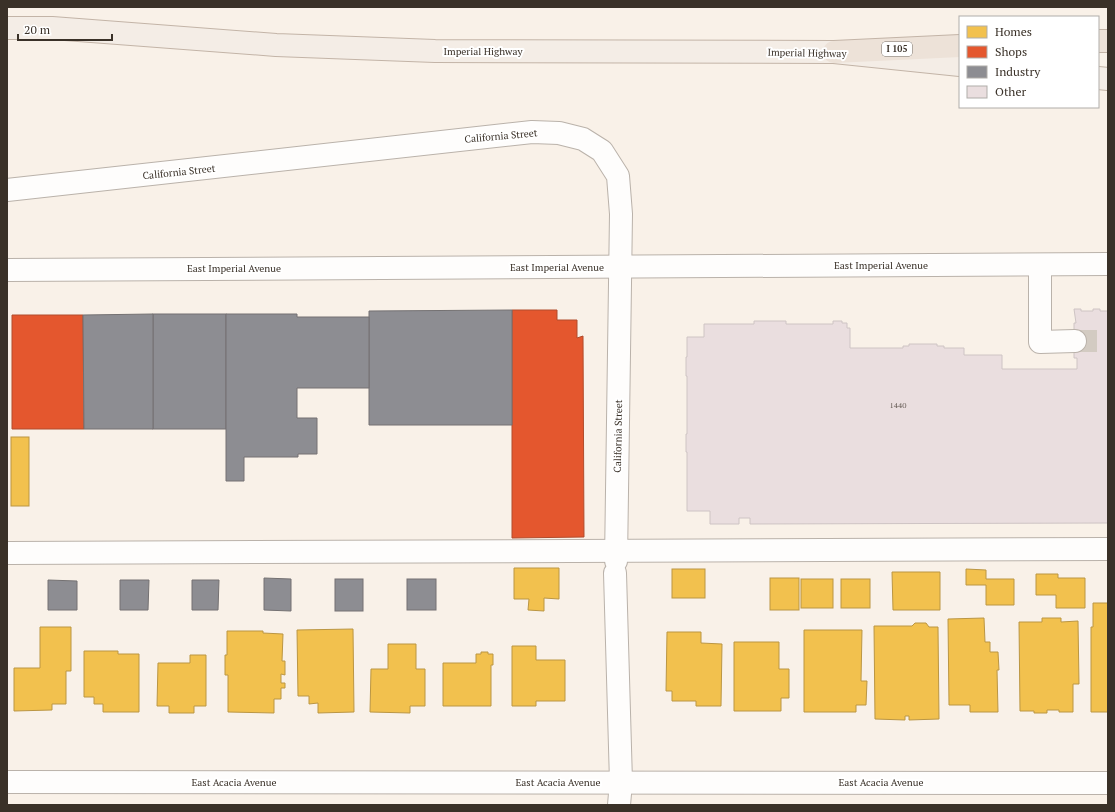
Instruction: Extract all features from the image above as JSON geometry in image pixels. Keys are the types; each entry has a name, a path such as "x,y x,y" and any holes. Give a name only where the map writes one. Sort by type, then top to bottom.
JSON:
{"highway":[{"name":"I 105","path":"834,52 959,46"}],"main road":[{"name":"Imperial Highway","path":"7,28 52,28 276,45 435,51 834,52 959,65"}],"street":[{"name":"California Street","path":"7,190 532,132 558,133 583,139 602,151 618,176 621,214 616,562 621,782 619,805"},
{"name":"East Imperial Avenue","path":"7,270 1108,264"},
{"path":"1040,265 1040,342 1075,341"},
{"path":"7,553 616,562 1108,549"},
{"name":"East Acacia Avenue","path":"7,782 1108,783"}],"building: Homes":[{"path":"11,437 29,437 29,506 11,506"},
{"path":"514,568 559,568 559,599 544,598 544,611 528,610 529,599 514,599"},
{"path":"672,569 705,569 705,598 672,598"},
{"path":"966,569 986,570 986,579 1014,579 1014,605 986,605 986,585 966,585"},
{"path":"892,572 940,572 940,610 893,610"},
{"path":"1036,574 1058,574 1058,578 1085,578 1085,608 1056,608 1056,595 1036,595"},
{"path":"770,578 799,578 799,610 770,610"},
{"path":"801,579 833,579 833,608 801,608"},
{"path":"841,579 870,579 870,608 841,608"},
{"path":"1093,603 1108,603 1108,712 1091,712 1091,627 1093,627"},
{"path":"984,618 985,642 990,642 990,652 998,652 998,712 970,712 970,705 949,705 948,619"},
{"path":"1042,618 1061,618 1061,622 1078,621 1079,684 1073,684 1073,712 1047,710 1047,713 1034,713 1034,711 1020,711 1019,622 1042,622"},
{"path":"915,623 926,623 929,627 938,627 939,719 909,720 909,716 905,716 905,720 875,719 874,626 912,626"},
{"path":"40,627 71,627 71,671 66,671 66,704 52,704 52,710 14,711 14,668 40,668"},
{"path":"353,629 354,712 318,713 318,703 309,704 309,696 298,696 297,630"},
{"path":"804,630 862,630 861,681 867,681 866,705 856,705 856,712 804,712"},
{"path":"227,631 263,631 263,633 283,634 282,661 285,661 285,675 281,674 281,683 285,683 285,688 281,688 281,699 274,699 274,713 228,712 228,675 225,675"},
{"path":"667,632 701,632 701,643 722,644 721,706 696,706 696,701 672,701 672,691 666,691"},
{"path":"734,642 779,642 779,669 789,669 789,698 781,698 781,711 734,711"},
{"path":"388,644 416,644 416,669 425,669 425,706 410,706 410,713 370,712 371,669 388,669"},
{"path":"512,646 536,646 536,660 565,660 565,701 536,701 536,706 512,706"},
{"path":"84,651 118,651 118,654 139,654 139,712 103,712 103,704 94,704 94,697 84,697"},
{"path":"481,652 493,654 493,665 491,665 491,706 443,706 443,663 476,663 476,654 481,654"},
{"path":"190,655 206,655 206,706 194,706 194,713 169,713 169,706 157,706 158,663 190,663"}],"building: Shops":[{"path":"512,310 557,310 557,320 577,320 577,338 583,336 584,537 512,538"},
{"path":"12,315 83,315 84,429 12,429"}],"building: Industry":[{"path":"512,310 512,425 369,425 369,311"},
{"path":"153,314 226,314 226,429 153,429"},
{"path":"153,314 153,429 84,429 83,315"},
{"path":"226,314 297,314 297,317 369,317 369,388 297,388 297,418 317,418 317,454 298,454 298,457 244,457 244,481 226,481"},
{"path":"264,578 291,579 291,611 264,610"},
{"path":"335,579 363,579 363,611 335,611"},
{"path":"407,579 436,579 436,610 407,610"},
{"path":"48,580 77,581 77,610 48,610"},
{"path":"120,580 149,580 148,610 120,610"},
{"path":"192,580 219,580 218,610 192,610"}],"building: Other":[{"path":"1074,309 1081,309 1081,311 1093,311 1093,309 1100,309 1100,311 1108,311 1108,523 750,524 750,518 739,518 739,524 710,524 710,511 687,511 687,337 704,337 704,324 754,324 754,321 786,321 786,324 833,324 833,321 842,321 842,323 847,323 847,328 850,328 850,348 903,348 903,346 909,346 909,344 937,344 937,346 944,346 944,348 964,348 964,355 1002,355 1002,369 1077,369 1077,358 1074,358 1074,352 1076,352 1076,330 1074,330 1074,323 1076,323"}],"tunnel":[{"path":"1075,341 1108,341"}]}
